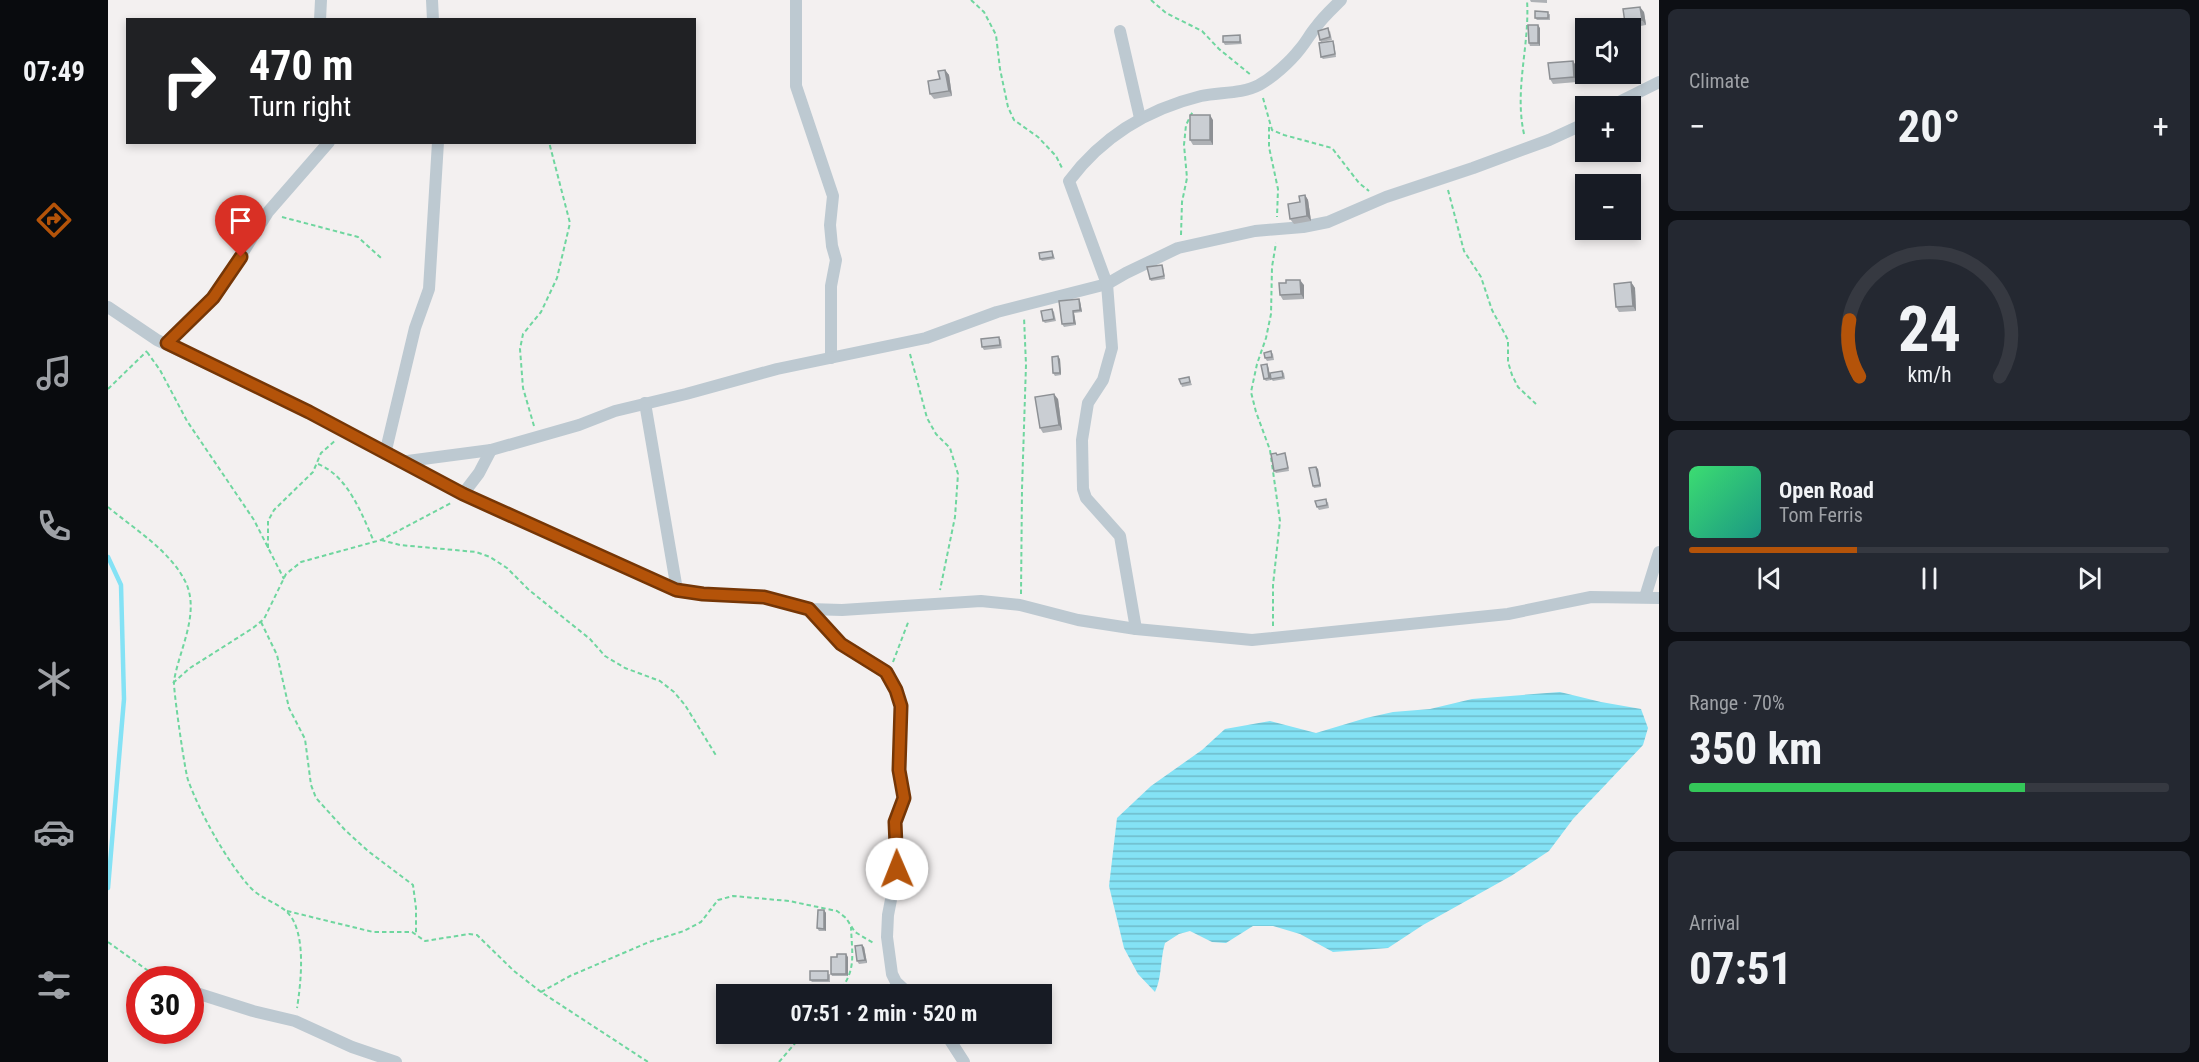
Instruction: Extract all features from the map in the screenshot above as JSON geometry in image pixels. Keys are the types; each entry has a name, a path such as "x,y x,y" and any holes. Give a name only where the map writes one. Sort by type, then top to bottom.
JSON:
{"street":[{"path":"320,18 321,0"},
{"path":"432,0 433,18"},
{"path":"796,0 796,86 833,196 830,225 836,260 831,286 831,358"},
{"path":"1136,629 1120,536 1086,498 1082,479 1082,440 1088,403 1103,380 1111,357 1107,284 1069,181 1101,147 1122,129 1140,118 1202,96 1258,86 1298,52 1321,20 1341,0"},
{"path":"1120,31 1140,118"},
{"path":"1631,96 1659,82"},
{"path":"400,462 491,450 545,436 645,403 777,369 947,332 980,318 1107,284 1142,264 1178,248 1277,228 1320,225 1386,197 1527,148 1575,128"},
{"path":"162,341 221,288 268,212 327,144"},
{"path":"385,454 415,328 429,289 438,144"},
{"path":"108,308 162,341 309,412 463,494 676,590 703,594 764,597 809,609 864,610 981,601 1020,605 1078,620 1136,629 1252,640 1508,614 1591,597 1659,598"},
{"path":"645,403 676,590"},
{"path":"463,494 491,450"},
{"path":"1645,597 1659,552"},
{"path":"809,609 841,644 877,665 890,677 901,706 899,770 904,798 895,822 897,869 888,915 887,937 888,954 894,978 900,984"},
{"path":"204,995 294,1021 352,1047 396,1062"},
{"path":"952,1044 964,1062"}],"path":[{"path":"971,0 984,12 996,35 1008,107 1014,120 1038,136 1056,156 1069,181"},
{"path":"1151,0 1166,13 1202,31 1219,49 1251,75 1258,86 1269,127 1269,147 1278,189 1277,228 1272,267 1271,314 1251,392 1270,450 1280,521 1273,585 1273,638"},
{"path":"1527,0 1520,85 1521,123 1527,148"},
{"path":"1178,248 1181,235 1182,202 1187,178 1184,145 1186,125 1202,96"},
{"path":"1269,127 1284,135 1332,148 1359,183 1368,190 1386,197"},
{"path":"545,436 538,432 532,422 523,388 520,349 523,334 541,312 557,278 570,223 550,144"},
{"path":"1445,178 1464,251 1481,277 1492,310 1508,340 1508,362 1512,375 1518,387 1536,404"},
{"path":"268,212 358,237 381,258"},
{"path":"1020,605 1026,365 1024,316 1027,305"},
{"path":"108,389 162,341"},
{"path":"908,342 927,418 936,434 950,448 958,474 955,517 938,603"},
{"path":"147,352 160,370 187,421 254,520 268,552 284,579"},
{"path":"268,552 267,521 286,497 313,472 323,451 345,433"},
{"path":"318,464 330,470 355,502 374,542"},
{"path":"173,682 190,668 261,622 286,574 301,562 381,540 434,513 463,494"},
{"path":"108,507 172,563 186,584 190,606 184,647 173,682 187,778 239,875 252,890 286,911 373,932 416,933 429,942 469,934 477,936 541,992 648,1062"},
{"path":"381,540 476,552 490,557 507,568 590,639 605,656 625,668 660,681 674,692 685,705 717,757"},
{"path":"890,677 893,662 915,606"},
{"path":"261,622 277,656 289,708 305,740 311,786 316,798 368,851 412,885 416,908 416,933"},
{"path":"541,992 570,976 649,942 684,932 701,922 718,900 734,896 813,904 837,911 846,918 855,932 888,954"},
{"path":"286,911 296,925 300,941 300,979 294,1021"},
{"path":"846,984 851,972 850,924"},
{"path":"108,942 141,966"},
{"path":"779,1062 794,1044"}],"water":[{"path":"1560,692 1641,709 1648,728 1643,745 1573,819 1549,851 1511,876 1423,925 1388,948 1333,952 1300,934 1273,926 1253,926 1226,943 1212,942 1190,931 1179,934 1165,943 1155,992 1138,974 1124,948 1109,886 1117,818 1151,786 1202,750 1225,729 1270,721 1316,733 1393,712 1430,709 1472,699"}],"building":[{"path":"1640,7 1642,20 1641,18 1624,18 1623,9"},
{"path":"1535,11 1548,12 1548,18 1535,18"},
{"path":"1528,25 1538,25 1538,43 1529,43"},
{"path":"1328,28 1330,37 1320,40 1318,31"},
{"path":"1240,35 1240,42 1223,42 1223,36"},
{"path":"1333,41 1335,54 1321,57 1319,43"},
{"path":"1573,61 1574,77 1550,79 1548,63"},
{"path":"945,70 949,91 930,94 928,81 940,79 938,71"},
{"path":"1190,115 1210,115 1210,140 1190,140"},
{"path":"1305,195 1307,216 1290,219 1288,204 1300,202 1299,196"},
{"path":"1052,251 1053,257 1040,259 1039,253"},
{"path":"1162,265 1164,276 1150,279 1147,267"},
{"path":"1286,280 1300,280 1301,294 1280,295 1279,283 1286,283"},
{"path":"1631,282 1633,306 1616,307 1614,284"},
{"path":"1079,299 1080,310 1073,311 1074,323 1062,324 1059,301"},
{"path":"1052,309 1054,319 1043,321 1041,311"},
{"path":"999,337 1000,345 982,347 981,339"},
{"path":"1271,351 1272,357 1265,358 1264,353"},
{"path":"1058,356 1060,373 1053,373 1052,357"},
{"path":"1267,364 1269,378 1264,379 1261,365"},
{"path":"1282,371 1283,377 1271,379 1270,373"},
{"path":"1189,377 1190,382 1181,384 1179,379"},
{"path":"1054,394 1059,425 1040,428 1035,397"},
{"path":"1276,453 1277,455 1285,453 1288,468 1274,471 1271,454"},
{"path":"1316,467 1320,485 1313,486 1309,468"},
{"path":"1326,499 1327,505 1317,507 1315,501"},
{"path":"818,910 824,910 824,929 817,928"},
{"path":"862,945 865,960 857,961 855,946"},
{"path":"837,954 846,954 846,974 831,974 831,957 837,957"},
{"path":"810,971 828,971 828,980 810,980"}],"waterway":[{"path":"108,557 121,585 124,699 108,888"}],"route":[{"path":"241,257 213,298 167,343 309,412 463,494 676,590 690,593 764,597 809,609 841,644 886,672 896,690 901,706 899,770 904,804 895,822 897,869"}]}
